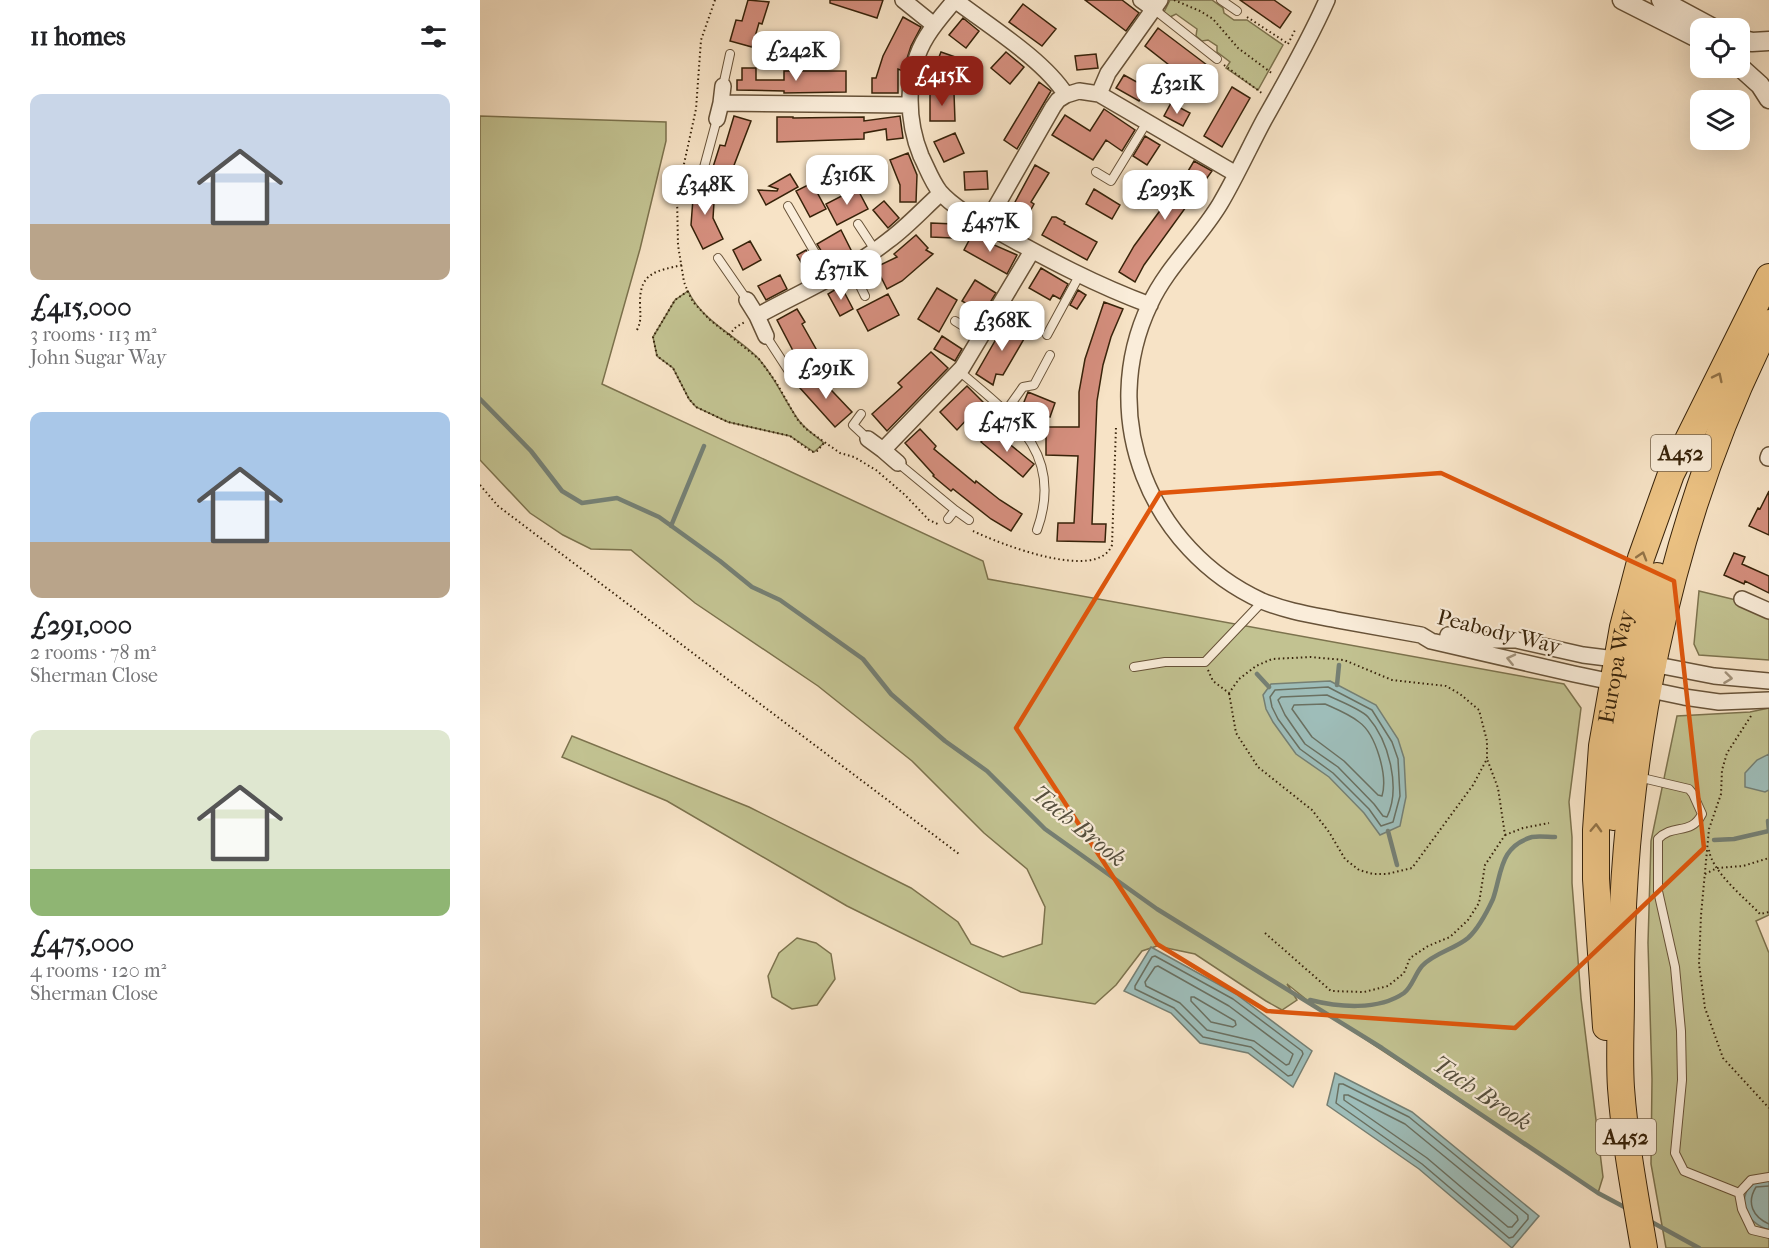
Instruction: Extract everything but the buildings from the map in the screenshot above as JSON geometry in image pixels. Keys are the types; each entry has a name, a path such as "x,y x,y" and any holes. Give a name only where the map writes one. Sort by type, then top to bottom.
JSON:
{"highway":[{"name":"Europa Way","path":"1643,1247 1627,1148 1621,1085 1622,911 1636,777 1632,673 1623,627 1641,558 1664,493 1696,422 1769,277"},
{"name":"Europa Way","path":"1621,1085 1606,1031 1596,879 1596,830 1602,746 1632,673 1737,393 1769,323"}],"street":[{"path":"903,0 934,25"},
{"path":"1066,95 1053,77 1038,64 955,0 925,38 918,56 909,105 918,146 941,193 961,209 1032,251 1112,291 1150,305"},
{"path":"1099,94 1108,73 1157,5 1141,0"},
{"path":"1327,0 1286,81 1207,224 1168,274 1150,305 1137,335 1129,390 1130,425 1137,462 1159,507 1171,526 1196,556 1224,579 1263,601 1303,614 1421,636"},
{"path":"1319,17 1332,0"},
{"path":"1622,0 1690,34"},
{"path":"1661,0 1694,18"},
{"path":"1750,42 1769,41"},
{"path":"1750,76 1760,85 1769,99"},
{"path":"717,119 723,86"},
{"path":"986,224 1053,107 1066,95 1079,91 1099,94 1236,174"},
{"path":"721,104 909,105"},
{"path":"757,316 875,250 891,239 941,193"},
{"path":"883,450 959,371 1032,251"},
{"path":"747,300 766,336"},
{"path":"868,439 898,463"},
{"path":"1742,599 1769,611"},
{"name":"Peabody Way","path":"1421,636 1434,633 1479,640 1516,640 1583,655 1719,702 1765,700"},
{"name":"Peabody Way","path":"1421,636 1431,641 1574,674 1632,673 1769,681"}],"lane":[{"path":"1221,0 1237,10"},
{"path":"1157,5 1217,59"},
{"path":"723,86 730,54"},
{"path":"703,171 717,119"},
{"path":"1096,172 1111,181 1147,122"},
{"path":"788,206 829,277"},
{"path":"858,224 875,250"},
{"path":"718,258 747,300"},
{"path":"850,265 865,296"},
{"path":"1047,335 1080,276"},
{"path":"955,321 981,337"},
{"path":"766,336 792,376"},
{"path":"1006,411 1023,387 1034,385 1050,356"},
{"path":"959,371 1006,411 1023,431 1044,471 1045,504 1037,530"},
{"path":"861,414 853,425 868,439"},
{"path":"898,463 969,520"},
{"path":"948,519 955,510"},
{"path":"1134,667 1165,662 1205,662 1263,601"},
{"path":"1636,777 1684,787 1693,794 1702,814 1697,823 1688,828 1665,832 1658,839 1659,891 1675,966 1681,1031 1682,1080 1675,1153 1684,1171 1739,1193"},
{"path":"1739,1193 1751,1180 1769,1177"},
{"path":"1739,1193 1742,1209 1752,1230 1769,1234"}],"path":[{"path":"1173,0 1213,19 1246,56 1286,81"},
{"path":"1237,10 1287,43"},
{"path":"1217,59 1264,95"},
{"path":"637,330 642,318 642,291 647,277 656,271 682,265"},
{"path":"688,291 675,300 653,337 657,356 673,368 691,402 699,409 728,422 790,436 812,452 817,451 824,443"},
{"path":"729,335 736,327 757,316"},
{"path":"480,485 498,506 959,854"},
{"path":"1229,693 1239,679 1256,666 1272,659 1310,657 1344,660 1392,680 1446,686 1479,710 1487,741 1487,759 1498,788 1505,835"},
{"path":"1205,662 1213,681 1229,693 1236,733 1258,767 1312,810 1329,832 1345,859 1359,870 1372,874 1387,874 1412,868 1473,785 1487,759"},
{"path":"1765,700 1727,753 1722,770 1721,794 1709,829 1709,844 1710,857 1716,868 1760,914 1769,912"},
{"path":"1265,933 1331,991 1364,992 1388,986 1404,973 1410,958 1428,946 1450,937 1468,920 1479,903 1485,865 1505,835 1522,828 1549,823"},
{"path":"1709,844 1701,915 1699,964 1705,1008 1723,1058 1769,1108"},
{"path":"1705,874 1716,868 1743,866 1769,858"}],"highlighted area":[{"path":"1441,473 1674,581 1704,848 1515,1028 1267,1011 1157,944 1016,728 1160,493"}],"green space":[{"path":"1170,0 1212,0 1234,20 1247,20 1283,45 1258,90 1226,68 1230,62 1217,52 1217,46 1208,40 1202,41 1196,36 1197,29 1176,14 1170,17 1164,12"},
{"path":"480,116 666,122 666,141 640,249 602,384 983,561 988,579 1564,684 1581,708 1569,802 1572,883 1581,998 1603,1177 1598,1193 1312,1004 1287,984 1297,1000 1282,1010 1195,954 1157,946 1142,951 1116,985 1095,1004 1021,992 847,906 667,801 562,757 572,736 749,807 911,888 958,922 971,944 1003,957 1042,944 1045,907 1027,869 984,833 912,761 818,686 695,603 631,550 591,549 563,535 530,513 480,460"},
{"path":"688,291 694,302 710,319 763,364 800,422 824,443 814,452 790,436 728,422 696,407 689,399 673,368 657,356 653,337 675,300"},
{"path":"1699,591 1769,608 1769,660 1699,655 1694,644"},
{"path":"1769,708 1769,915 1756,921 1769,953 1769,1248 1666,1248 1651,1164 1652,1079 1648,943 1651,841 1677,716 1750,712"},
{"path":"797,938 816,943 831,954 835,979 817,1005 792,1009 772,997 768,976 779,953"}],"water":[{"path":"1330,681 1376,705 1398,739 1404,758 1406,797 1400,826 1380,835 1364,813 1329,777 1296,754 1266,709 1263,695 1271,684"},
{"path":"1769,754 1769,790 1765,792 1745,787 1745,773 1757,760"},
{"path":"1151,947 1236,994 1312,1051 1293,1087 1248,1053 1200,1043 1171,1013 1124,991"},
{"path":"1335,1073 1412,1112 1539,1216 1512,1248 1419,1169 1327,1105"},
{"path":"1767,1180 1769,1182 1769,1230 1754,1222 1744,1203 1748,1189 1754,1181"}],"waterway":[{"name":"Tach Brook","path":"480,399 531,451 562,491 582,503 617,498 659,517 752,587 780,600 863,659 891,694 945,741 987,771 1045,829 1157,909 1382,1048 1598,1193 1628,1209"},
{"path":"671,526 704,446"},
{"path":"1337,685 1339,665"},
{"path":"1257,674 1269,687"},
{"path":"1714,840 1734,839 1769,831 1768,821"},
{"path":"1388,831 1397,865"},
{"path":"1310,1000 1358,1006 1382,1003 1404,993 1427,962 1463,942 1476,930 1493,899 1504,862 1513,847 1532,837 1555,837"},
{"name":"Tach Brook","path":"1648,1220 1699,1248"}]}
